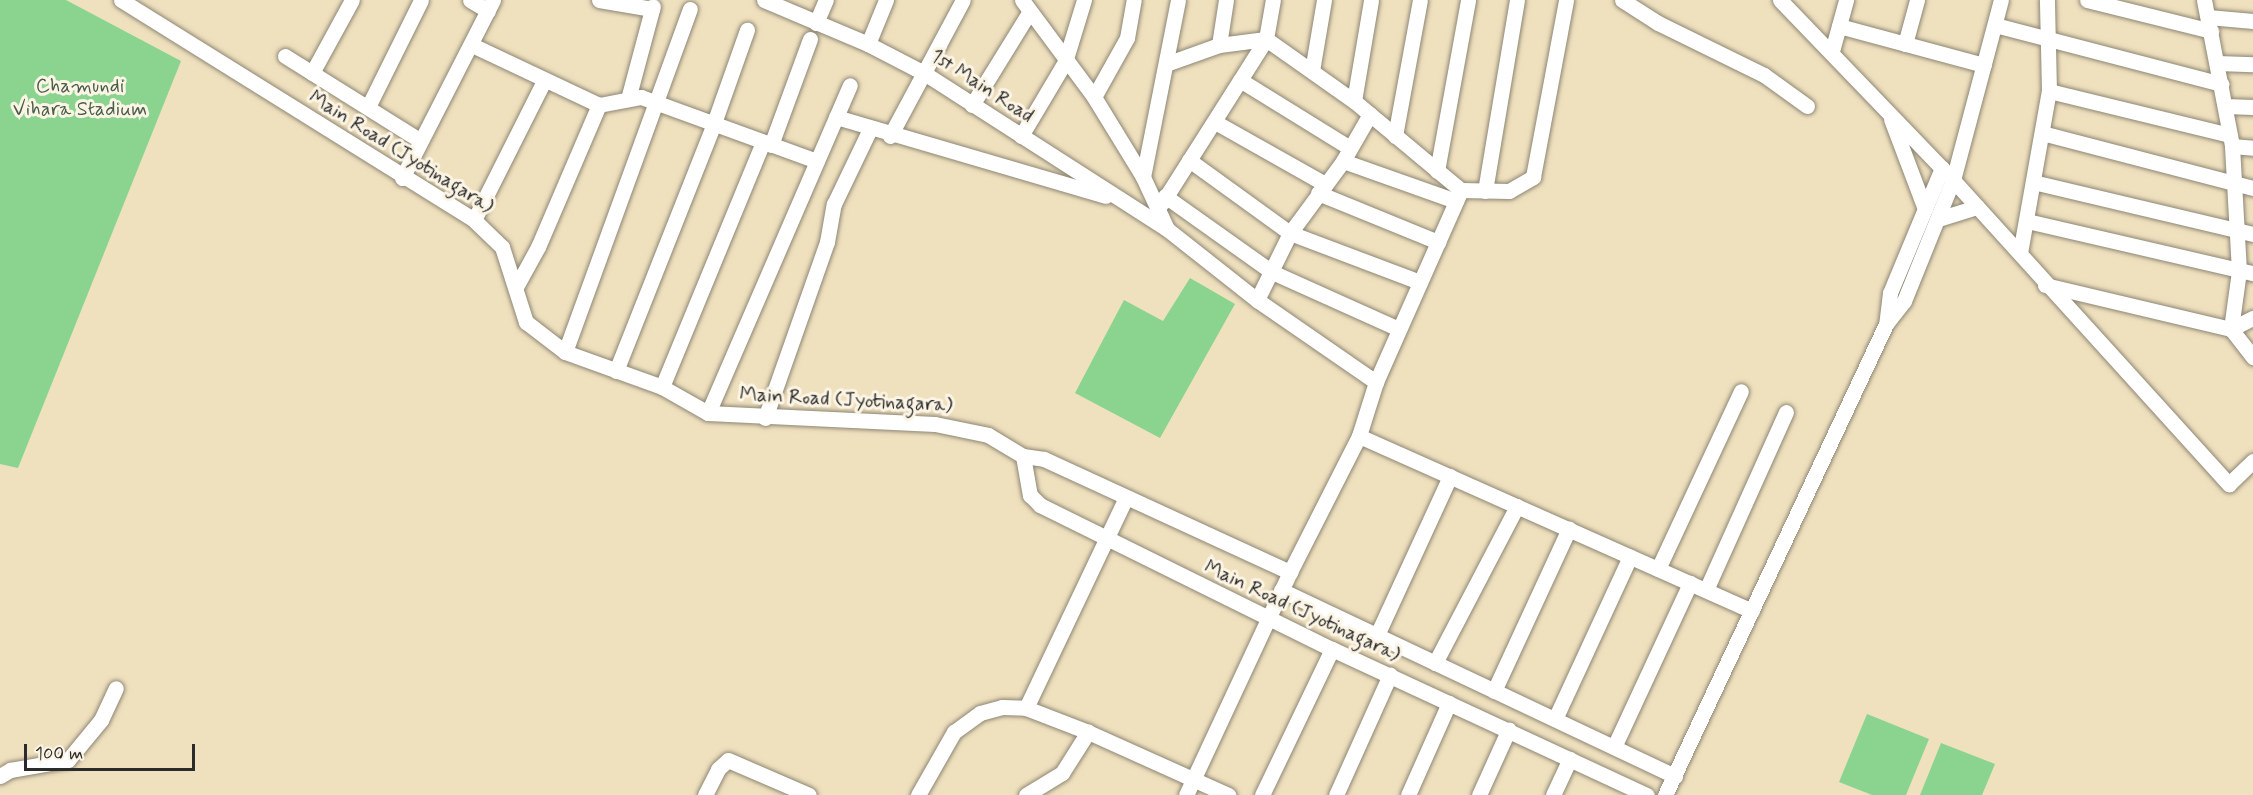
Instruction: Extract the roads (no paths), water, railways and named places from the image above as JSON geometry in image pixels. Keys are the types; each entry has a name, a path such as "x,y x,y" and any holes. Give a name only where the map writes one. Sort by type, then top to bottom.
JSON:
{"street":[{"name":"Main Road (Jyotinagara)","path":"121,0 402,178 474,220 498,240 516,287 526,322 566,352 662,387 708,413 765,418 962,426 988,435 1023,456 1034,500 1104,539 1332,649 1509,729 1626,790 1647,795"},
{"path":"312,73 352,0"},
{"path":"368,107 421,0"},
{"path":"402,178 491,5 470,0"},
{"path":"599,0 652,8 628,99"},
{"name":"1st Main Road","path":"764,0 868,44 924,72 1167,229 1257,300 1376,382"},
{"path":"816,23 826,0"},
{"path":"868,44 886,0"},
{"path":"890,136 963,0"},
{"path":"1021,136 1065,62 1084,0"},
{"path":"1094,97 1127,39 1134,0"},
{"path":"1143,177 1178,0"},
{"path":"1219,45 1226,0"},
{"path":"1159,211 1165,195 1215,122 1266,39 1273,0"},
{"path":"1311,71 1324,0"},
{"path":"1354,101 1371,0"},
{"path":"1395,136 1420,0"},
{"path":"1437,171 1468,0"},
{"path":"1485,191 1517,0"},
{"path":"1240,80 1347,154 1458,196 1485,191 1509,191 1533,177 1566,0"},
{"path":"1622,0 1658,23 1764,75 1807,106"},
{"path":"1780,0 1832,51 1942,168 2020,253 2045,285 2229,484 2253,461"},
{"path":"1832,51 1846,0"},
{"path":"1905,44 1917,0"},
{"path":"1665,795 1886,324 1904,301 1953,180 2001,0"},
{"path":"2020,253 2049,91 2047,0"},
{"path":"2086,0 2209,24 2253,21"},
{"path":"2204,0 2231,141 2236,233 2246,272 2231,329"},
{"path":"972,105 1026,5 1065,62 1094,97 1143,177 1167,229"},
{"path":"566,352 658,103 690,9"},
{"path":"1995,25 2221,84"},
{"path":"1839,26 1984,64"},
{"path":"616,371 714,123 747,30"},
{"path":"662,387 810,39"},
{"path":"1166,64 1219,45 1266,39 1370,114 1437,171 1458,196"},
{"path":"472,45 599,105 641,97 817,161"},
{"path":"285,56 421,141"},
{"path":"2217,63 2253,64"},
{"path":"474,220 544,81"},
{"path":"708,413 850,85"},
{"path":"2049,91 2253,148"},
{"path":"516,287 538,247 599,105"},
{"path":"2225,106 2253,107"},
{"path":"1888,111 1925,209"},
{"path":"1257,300 1290,233 1347,154 1370,114"},
{"path":"836,117 890,136 1123,201"},
{"path":"1215,122 1321,189 1438,242"},
{"path":"765,418 827,242 834,204 870,129"},
{"path":"2042,133 2234,186 2253,188"},
{"path":"1189,160 1290,233 1420,282"},
{"path":"1886,324 1890,293 1942,168"},
{"path":"2033,182 2236,233 2253,234"},
{"path":"1165,195 1272,272 1400,329"},
{"path":"1186,795 1281,590 1359,436 1376,382 1458,196"},
{"path":"1938,219 1977,207"},
{"path":"2026,221 2246,272"},
{"path":"2045,285 2231,329 2253,357"},
{"path":"2231,329 2253,318"},
{"path":"1658,569 1741,391"},
{"path":"1706,590 1786,412"},
{"path":"1359,436 1752,611"},
{"path":"1023,456 1044,459 1290,572"},
{"path":"1377,635 1450,476"},
{"path":"1026,708 1126,496"},
{"path":"1436,663 1516,506"},
{"path":"1494,691 1569,529"},
{"path":"1555,719 1630,556"},
{"path":"1614,747 1690,583"},
{"path":"1281,590 1675,776"},
{"path":"1262,795 1332,649"},
{"path":"1336,795 1390,675"},
{"path":"0,776 10,770 68,760 101,720 116,688"},
{"path":"1408,795 1449,703"},
{"path":"918,795 954,732 966,721 980,713 1002,707 1026,708 1088,732 1228,795"},
{"path":"1479,795 1509,729"},
{"path":"1026,795 1062,773 1088,732"},
{"path":"1553,795 1570,759"},
{"path":"705,795 718,768 728,760 809,795"}],"park label":[{"name":"Chamundi Vihara Stadium","path":"80,98"}]}
